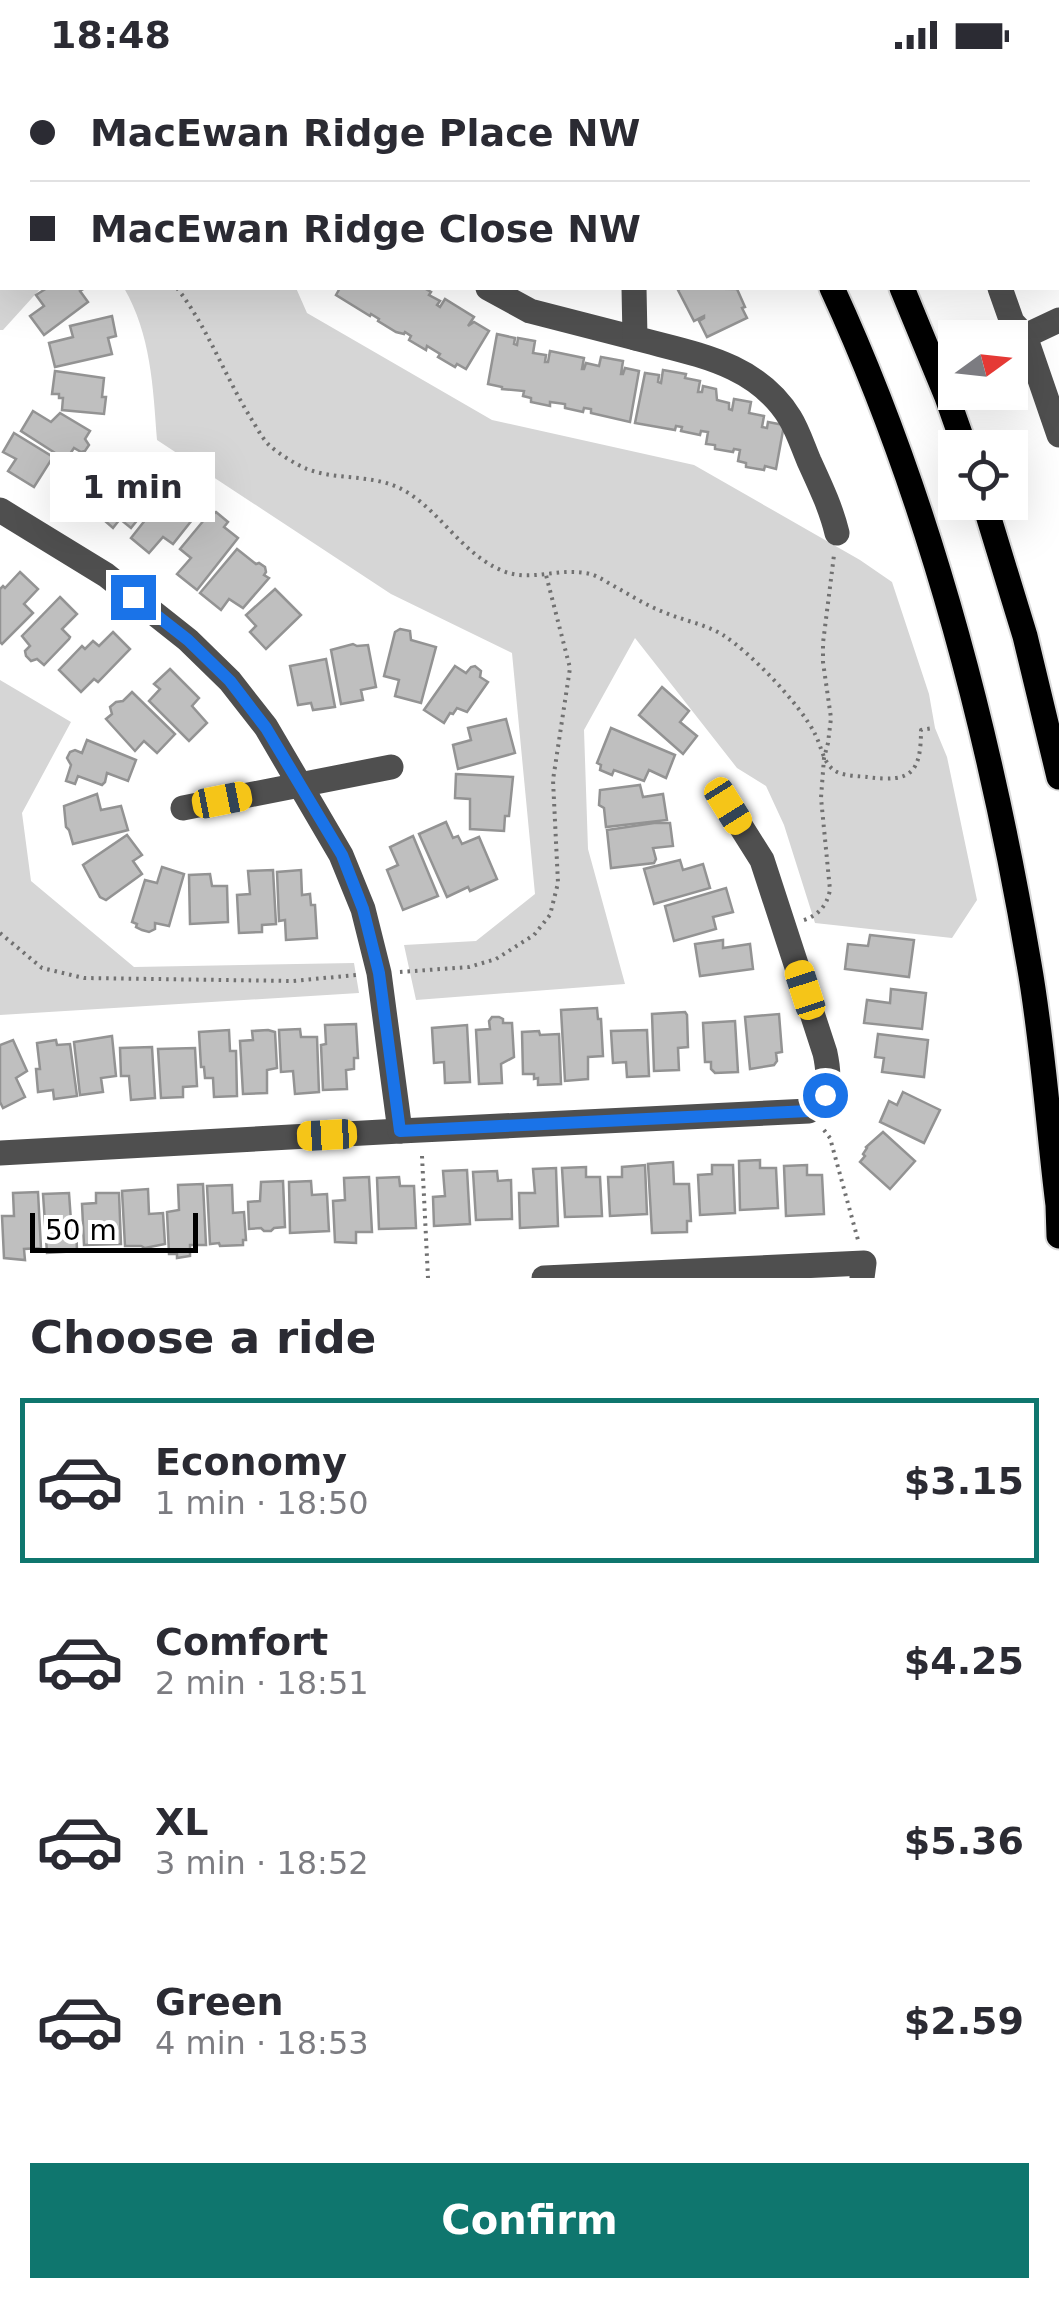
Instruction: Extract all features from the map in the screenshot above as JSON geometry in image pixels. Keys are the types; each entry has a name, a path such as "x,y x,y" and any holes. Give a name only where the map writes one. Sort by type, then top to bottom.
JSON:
{"main road":[{"path":"833,290 918,510 980,717 1030,966 1059,1236"},
{"path":"903,290 958,430"},
{"path":"990,520 1025,636 1059,777"}],"street":[{"path":"492,290 530,310 727,363 749,375 770,392 791,419 833,514 837,533"},
{"path":"634,290 636,338"},
{"path":"1001,290 1011,320"},
{"path":"1028,335 1059,320"},
{"path":"1028,345 1059,435"},
{"path":"0,510 106,576 188,640 230,681 266,728 342,855 363,909 410,1131"},
{"path":"182,808 390,767"},
{"path":"0,1153 809,1111 825,1095 830,1074 826,1053 762,860 728,806"},
{"path":"544,1278 863,1271"}],"path":[{"path":"179,290 267,443 308,469 388,482 411,495 472,552 503,571 521,576 568,571 590,574 669,615 692,620 722,634 788,695 836,772 876,778 910,775 921,752 921,730 933,728"},
{"path":"785,927 820,911 828,902 830,890 822,798 830,718 823,642 837,533"},
{"path":"399,972 470,967 496,959 534,935 550,915 558,882 552,780 570,668 546,575"},
{"path":"0,933 42,968 84,978 294,981 362,974"},
{"path":"809,1111 830,1138 863,1271"},
{"path":"410,1131 428,1278"}],"shaded area":[{"path":"0,290 39,290 3,330"},
{"path":"125,290 297,290 307,313 492,420 694,465 892,582 947,757 977,900 952,938 815,923 784,825 766,786 737,768 635,638 584,730 588,849 625,984 416,1000 404,945 476,941 535,894 512,653 391,594 157,440 152,381 133,306"},
{"path":"0,680 71,722 22,813 31,881 134,967 354,963 359,993 0,1015"}],"building":[{"path":"44,290 82,290 88,302 44,335 30,316 44,306 36,295"},
{"path":"339,290 428,290 440,301 440,307 445,299 474,317 468,326 474,322 489,331 466,369 457,364 455,367 427,346 426,350 409,340 411,336 405,332 396,332 336,295"},
{"path":"678,290 737,290 747,318 707,337 699,321 704,316 694,321"},
{"path":"112,316 116,336 108,338 112,354 55,367 49,343 73,337 70,326"},
{"path":"497,334 515,338 517,345 518,338 535,341 533,353 546,355 545,362 550,351 584,358 582,369 586,363 599,366 601,357 623,361 621,374 625,368 639,371 630,422 591,413 591,409 584,408 583,412 565,408 565,404 531,402 531,398 523,396 524,391 488,384"},
{"path":"663,370 700,381 698,392 702,392 703,386 716,389 717,400 729,403 729,409 732,410 734,399 751,402 749,413 764,416 762,427 767,428 768,422 784,425 776,469 746,467 746,463 738,461 740,450 715,449 715,445 706,444 708,432 701,431 700,435 681,431 682,427 676,426 675,430 635,423 645,373 659,375 661,383"},
{"path":"55,371 104,378 104,414 62,410 63,398 52,394"},
{"path":"33,411 51,422 60,413 90,431 85,451 74,448 66,460 21,431"},
{"path":"14,433 53,457 34,487 8,471 16,459 3,452"},
{"path":"127,475 155,498 131,528 120,519 113,528 96,513"},
{"path":"165,495 176,504 186,498 191,502 189,510 196,515 173,544 163,537 149,553 131,538"},
{"path":"216,512 228,522 224,527 238,538 197,590 177,574 191,558 180,549 209,514"},
{"path":"237,549 265,567 264,575 269,578 243,608 229,599 221,610 200,593"},
{"path":"20,572 38,589 24,604 33,613 2,644 0,589"},
{"path":"275,589 301,615 266,649 250,632 256,626 246,615"},
{"path":"60,597 77,614 62,629 70,637 44,665 37,659 31,661 25,651 30,646 22,636"},
{"path":"410,631 411,640 436,647 421,703 395,696 399,680 384,676 395,632"},
{"path":"113,632 130,649 98,682 94,679 81,692 59,670 82,646 85,649 93,641 99,646"},
{"path":"368,645 376,687 361,690 363,700 341,704 331,650"},
{"path":"326,659 335,707 313,710 311,703 298,705 290,666"},
{"path":"455,666 466,673 475,666 481,671 480,677 488,682 467,712 457,708 444,723 424,710"},
{"path":"170,669 199,698 192,706 207,723 189,741 149,701 160,689 154,684"},
{"path":"662,687 689,711 680,722 697,736 683,754 639,715"},
{"path":"132,692 175,734 157,753 144,741 135,751 106,719 112,714 110,707"},
{"path":"506,719 515,753 458,769 453,745 471,740 468,728"},
{"path":"611,728 675,755 666,778 649,770 644,781 614,770 612,775 600,770 597,763"},
{"path":"87,740 136,760 128,781 107,773 102,785 78,776 75,784 66,781 70,752 82,753"},
{"path":"456,774 513,777 504,831 470,829 470,799 455,798"},
{"path":"640,785 643,797 663,794 667,820 606,827 604,808 599,805 600,790"},
{"path":"97,794 101,810 121,806 128,830 73,844 64,806"},
{"path":"446,822 453,838 458,836 462,844 479,837 497,879 447,897 419,834"},
{"path":"670,823 673,846 653,848 654,863 611,868 607,830"},
{"path":"127,835 142,855 133,861 142,874 106,900 100,897 83,865"},
{"path":"413,836 438,896 403,910 387,870 398,865 390,847"},
{"path":"680,860 683,870 703,864 710,888 654,904 644,869"},
{"path":"162,867 184,874 169,926 155,923 155,929 149,932 132,922 145,880 157,883"},
{"path":"273,870 276,924 262,925 262,932 239,933 237,895 250,894 248,871"},
{"path":"301,870 302,895 310,894 311,905 315,905 317,938 286,940 285,920 279,921 277,872"},
{"path":"210,874 212,886 227,886 228,922 190,924 189,875"},
{"path":"726,888 733,912 713,917 716,929 674,941 665,906"},
{"path":"870,935 914,940 909,977 845,969 848,944 868,946"},
{"path":"723,940 723,948 750,944 753,969 700,976 695,944"},
{"path":"891,989 926,993 922,1029 864,1023 867,1000 890,1003"},
{"path":"597,1008 603,1056 588,1057 588,1079 565,1081 561,1010"},
{"path":"685,1012 688,1047 678,1048 679,1070 654,1071 652,1014"},
{"path":"779,1014 782,1052 776,1053 774,1065 750,1069 745,1017"},
{"path":"492,1017 512,1023 514,1057 501,1064 502,1083 479,1084 476,1030 490,1029"},
{"path":"735,1021 738,1072 715,1073 711,1062 705,1062 703,1023"},
{"path":"356,1024 358,1058 354,1058 354,1069 346,1070 347,1089 323,1090 321,1045 326,1044 325,1025"},
{"path":"467,1025 470,1082 445,1083 444,1062 434,1063 432,1028"},
{"path":"300,1029 301,1037 317,1037 319,1092 295,1094 293,1071 281,1072 279,1030"},
{"path":"229,1030 230,1051 236,1051 237,1096 214,1097 213,1078 205,1078 201,1067 199,1032"},
{"path":"647,1030 649,1076 627,1077 626,1062 613,1063 611,1031"},
{"path":"252,1031 275,1032 277,1068 267,1070 267,1093 243,1094 240,1041 253,1040"},
{"path":"539,1031 540,1035 559,1034 561,1084 538,1085 534,1074 523,1074 522,1032"},
{"path":"878,1034 928,1040 924,1077 882,1072 884,1058 875,1057"},
{"path":"112,1036 116,1076 101,1078 103,1092 80,1095 74,1042"},
{"path":"13,1040 27,1071 16,1078 25,1097 3,1108 0,1045"},
{"path":"56,1040 57,1045 70,1044 77,1096 54,1099 53,1090 38,1092 37,1043"},
{"path":"152,1047 155,1098 131,1100 129,1076 121,1076 120,1048"},
{"path":"195,1048 197,1086 183,1087 183,1097 161,1098 158,1049"},
{"path":"903,1092 940,1110 924,1143 880,1122 889,1101 897,1105"},
{"path":"883,1132 915,1161 890,1189 860,1162 866,1147"},
{"path":"760,1160 760,1168 776,1168 778,1208 740,1210 739,1161"},
{"path":"673,1162 674,1184 689,1184 691,1221 687,1221 687,1232 652,1233 648,1164"},
{"path":"645,1165 647,1214 610,1216 608,1177 622,1177 622,1167"},
{"path":"712,1165 733,1165 735,1213 700,1215 698,1175 712,1174"},
{"path":"807,1165 807,1175 822,1175 824,1214 786,1216 784,1166"},
{"path":"586,1167 586,1177 600,1177 602,1216 565,1217 562,1168"},
{"path":"556,1168 558,1226 520,1228 519,1193 535,1193 533,1169"},
{"path":"467,1170 470,1224 434,1226 433,1197 445,1196 443,1171"},
{"path":"497,1171 498,1181 511,1180 512,1219 476,1220 473,1172"},
{"path":"369,1177 372,1232 356,1232 356,1243 335,1242 333,1201 345,1200 344,1178"},
{"path":"399,1177 400,1186 414,1186 416,1228 379,1229 377,1178"},
{"path":"283,1181 285,1227 271,1231 249,1229 248,1202 260,1201 261,1182"},
{"path":"311,1181 312,1195 327,1194 329,1231 290,1233 289,1182"},
{"path":"203,1184 206,1245 190,1245 190,1256 177,1258 177,1254 169,1254 167,1212 179,1210 178,1185"},
{"path":"232,1185 233,1213 244,1212 246,1240 243,1245 210,1244 207,1186"},
{"path":"148,1189 149,1214 163,1213 165,1244 125,1246 122,1191"},
{"path":"38,1192 41,1248 24,1249 25,1260 4,1258 2,1216 14,1216 13,1193"},
{"path":"69,1193 71,1221 76,1221 77,1251 47,1253 43,1194"},
{"path":"96,1193 119,1193 121,1244 84,1245 82,1204 96,1203"}],"route":[{"path":"133,597 188,640 230,681 266,728 342,855 363,909 379,973 400,1131 809,1111 825,1095"}]}
